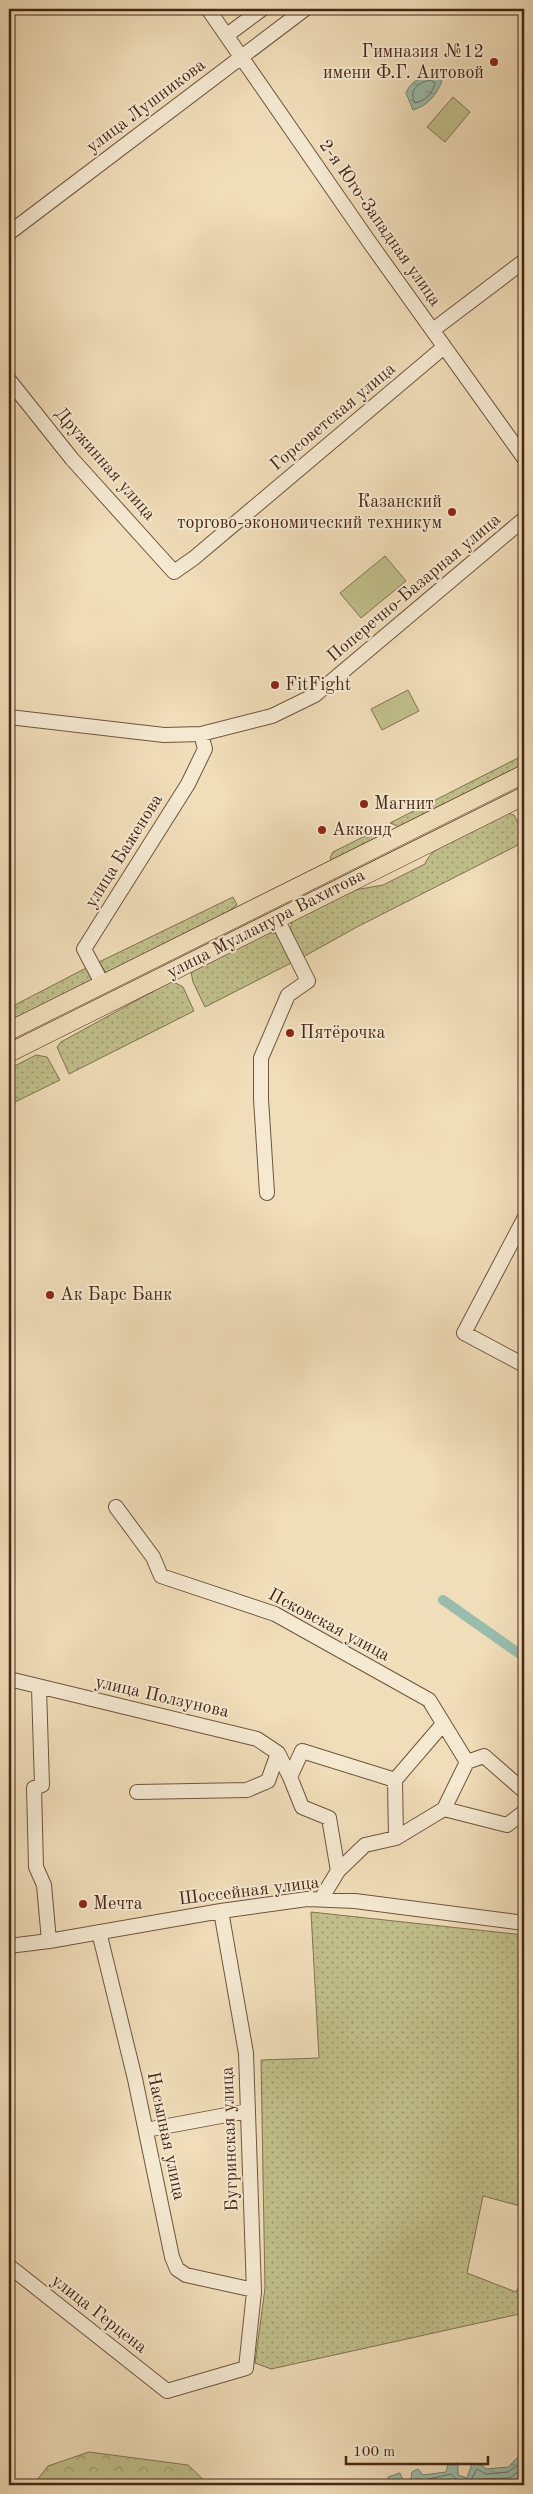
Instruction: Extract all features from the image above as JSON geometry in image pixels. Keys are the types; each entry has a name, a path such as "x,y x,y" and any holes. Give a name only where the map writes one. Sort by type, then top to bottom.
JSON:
{"main road":[{"name":"улица Мулланура Вахитова","path":"9,1032 524,774"},
{"name":"улица Мулланура Вахитова","path":"9,1053 524,796"}],"street":[{"name":"2-я Юго-Западная улица","path":"208,9 340,201 524,458"},
{"path":"227,35 262,9"},
{"name":"улица Лушникова","path":"9,232 305,9"},
{"path":"433,330 524,261"},
{"name":"Горсоветская улица","path":"174,572 194,558 444,347"},
{"name":"Дружинная улица","path":"9,380 72,458 174,572"},
{"name":"Поперечно-Базарная улица","path":"9,717 164,734 201,734 272,716 315,695 524,519"},
{"name":"улица Баженова","path":"103,985 84,949 188,784 205,749 201,734"},
{"path":"267,1193 261,1098 261,1058 288,996 308,981 277,919"},
{"path":"524,1219 464,1333 524,1365"},
{"name":"Псковская улица","path":"116,1507 153,1557 161,1576 275,1614 429,1700 467,1762"},
{"name":"улица Ползунова","path":"9,1679 38,1688 257,1739 278,1753 302,1807 329,1818 338,1871"},
{"path":"38,1688 42,1785 34,1788 36,1867 44,1885 49,1941"},
{"path":"396,1838 394,1780 443,1724"},
{"path":"290,1777 302,1752 394,1780"},
{"path":"137,1792 247,1790 268,1781 278,1753"},
{"path":"321,1899 338,1871 364,1845 396,1838 444,1809 467,1762 484,1756 524,1791"},
{"path":"444,1809 507,1825 524,1812"},
{"name":"Шоссейная улица","path":"9,1946 286,1901 321,1899 355,1901 524,1924"},
{"name":"Бугринская улица","path":"221,1911 246,2053 254,2290 246,2368"},
{"name":"Насыпная улица","path":"99,1932 146,2130 172,2257 177,2269 186,2275 254,2290"},
{"path":"146,2130 248,2111"},
{"name":"улица Герцена","path":"9,2266 166,2391 246,2368"}],"green space":[{"path":"453,97 470,112 445,142 427,127"},
{"path":"385,556 406,581 361,618 340,593"},
{"path":"408,690 419,711 382,730 371,709"},
{"path":"518,758 519,767 400,827 390,823"},
{"path":"506,813 514,815 524,835 524,842 357,927 303,957 292,934 291,924 293,920 349,891 383,885 425,864 438,848 448,841"},
{"path":"381,828 382,832 378,838 332,862 330,858 333,852"},
{"path":"233,897 237,905 215,921 107,974 99,962"},
{"path":"267,933 276,933 293,962 205,1007 193,982 191,972"},
{"path":"90,966 93,979 9,1024 9,1008"},
{"path":"172,981 183,987 194,1011 69,1074 57,1047 61,1042"},
{"path":"36,1055 47,1057 60,1080 9,1105 9,1069"},
{"path":"311,1912 524,1935 524,2207 483,2196 467,2273 516,2292 524,2276 524,2313 271,2369 255,2363 265,2288 261,2060 319,2058"},
{"path":"89,2452 188,2465 208,2484 256,2482 262,2485 33,2485 48,2466"}],"water":[{"path":"431,75 442,81 440,86 427,103 413,110 406,93 408,89 416,81"},
{"path":"519,2456 524,2456 524,2485 388,2485 388,2477 400,2473 403,2480 411,2479 412,2472 418,2469 423,2475 446,2472 448,2464 458,2463 458,2475 467,2478 472,2464 481,2464 486,2469 508,2467"}],"waterway":[{"path":"443,1600 524,1657"}],"place":[{"name":"Гимназия №12 имени Ф.Г. Аитовой","path":"494,62"},
{"name":"Казанский торгово-экономический техникум","path":"452,512"},
{"name":"FitFight","path":"275,685"},
{"name":"Магнит","path":"364,804"},
{"name":"Акконд","path":"322,830"},
{"name":"Пятёрочка","path":"290,1033"},
{"name":"Ак Барс Банк","path":"50,1295"},
{"name":"Мечта","path":"83,1904"}]}
